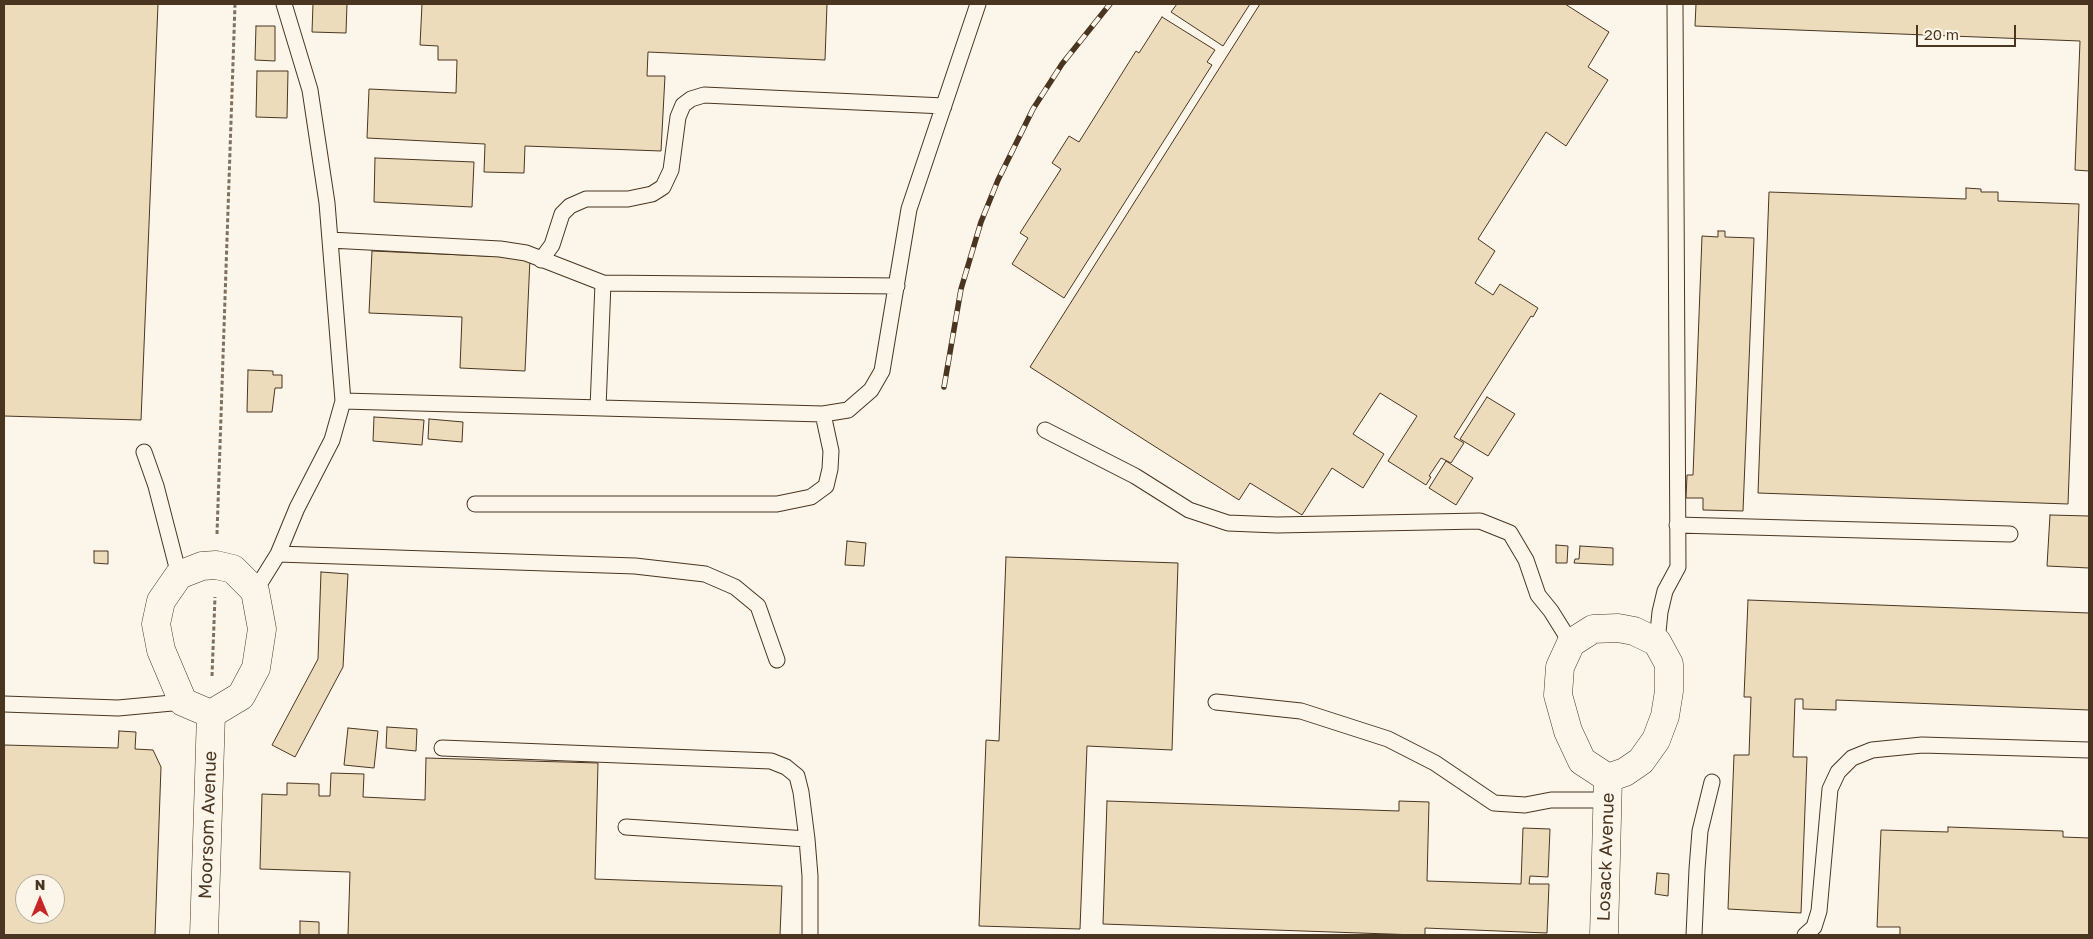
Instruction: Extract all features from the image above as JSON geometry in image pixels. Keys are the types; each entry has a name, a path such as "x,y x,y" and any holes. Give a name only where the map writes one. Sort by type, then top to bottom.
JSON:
{"street":[{"path":"216,565 233,569 255,591 262,628 256,668 241,696 211,714 183,702 161,650 156,624 161,601 179,575 202,566 216,565"},
{"path":"1593,628 1618,628 1634,631 1657,642 1668,664 1668,691 1665,716 1656,740 1641,761 1625,772 1608,789 1582,761 1568,731 1558,695 1560,667 1571,643 1593,628"},
{"name":"Moorsom Avenue","path":"204,935 211,714"},
{"name":"Losack Avenue","path":"1604,935 1608,789"}],"lane":[{"path":"255,591 278,554 297,508 332,440 343,401 327,203 310,90 284,4"},
{"path":"343,401 823,414 848,410 871,390 882,371 909,209 978,4"},
{"path":"1657,642 1660,612 1665,591 1678,567 1676,4"},
{"path":"540,260 552,245 562,214 570,206 586,199 628,199 652,194 663,187 672,170 678,117 683,105 691,99 704,95 944,106"},
{"path":"330,240 500,249 526,253 540,260 604,283 897,286"},
{"path":"598,408 604,283"},
{"path":"475,504 776,504 811,497 826,486 830,469 831,451 823,414"},
{"path":"1045,430 1135,476 1189,510 1228,522 1277,525 1480,521 1510,533 1526,560 1538,595 1571,643"},
{"path":"144,452 156,486 179,575"},
{"path":"1677,525 2010,534"},
{"path":"278,554 635,566 705,574 735,588 758,606 776,660"},
{"path":"4,704 118,708 183,702"},
{"path":"1216,702 1301,711 1388,739 1435,763 1494,803 1525,805 1608,789"},
{"path":"1805,935 1814,927 1819,911 1830,789 1838,772 1852,758 1872,750 1922,745 2089,750"},
{"path":"442,748 770,761 786,767 797,776 801,792 810,876 810,935"},
{"path":"1694,935 1700,831 1712,782"},
{"path":"626,827 807,839"}],"path":[{"path":"211,714 234,4"}],"building":[{"path":"4,4 158,4 141,420 4,416"},
{"path":"313,4 347,4 346,33 312,32"},
{"path":"422,4 827,4 825,60 648,52 647,76 665,76 661,151 525,146 524,173 484,172 485,144 367,138 369,89 456,93 457,60 438,60 438,46 420,45"},
{"path":"1177,4 1250,4 1223,46 1171,12"},
{"path":"1260,4 1565,4 1609,32 1588,67 1608,80 1566,146 1546,132 1478,239 1495,251 1475,283 1493,295 1500,284 1538,308 1533,317 1531,316 1454,437 1464,443 1451,463 1441,458 1429,476 1431,477 1426,485 1388,461 1417,416 1380,393 1353,434 1384,454 1363,488 1332,468 1302,515 1250,483 1239,500 1030,367"},
{"path":"1696,4 2089,4 2089,171 2075,170 2080,41 1695,26"},
{"path":"1162,17 1215,50 1207,62 1212,65 1064,298 1012,264 1028,238 1020,233 1061,169 1052,163 1069,136 1079,142 1136,51 1139,53"},
{"path":"256,26 275,26 275,61 255,60"},
{"path":"257,71 288,71 287,118 256,117"},
{"path":"375,158 474,162 472,207 374,202"},
{"path":"1966,188 1981,189 1981,192 1998,192 1998,201 2079,204 2068,504 1758,493 1769,192 1966,199"},
{"path":"1718,231 1725,231 1725,237 1754,238 1743,511 1703,510 1703,498 1686,498 1687,475 1693,475 1702,236 1718,237"},
{"path":"372,251 530,258 525,371 460,368 462,317 369,313"},
{"path":"248,370 273,371 273,375 282,375 282,388 275,388 272,412 247,412"},
{"path":"1487,397 1515,414 1488,456 1460,439"},
{"path":"374,417 424,420 422,445 373,441"},
{"path":"429,419 463,422 462,442 428,439"},
{"path":"1446,461 1473,478 1456,505 1429,488"},
{"path":"2050,515 2089,516 2089,568 2047,566"},
{"path":"847,541 866,543 864,566 845,565"},
{"path":"1556,545 1568,546 1567,563 1556,563"},
{"path":"1580,546 1613,548 1613,565 1574,563 1575,559 1579,559"},
{"path":"94,551 108,551 108,564 94,563"},
{"path":"1006,557 1178,563 1172,750 1087,746 1080,929 979,926 986,740 999,741"},
{"path":"321,572 348,574 343,667 295,757 272,745 318,659"},
{"path":"1748,600 2089,613 2089,710 1836,700 1836,710 1803,709 1803,699 1795,699 1793,757 1807,757 1801,913 1728,909 1734,755 1749,755 1751,697 1744,697"},
{"path":"387,727 417,729 416,751 386,748"},
{"path":"348,728 378,731 374,768 344,765"},
{"path":"119,731 136,732 135,749 153,750 161,767 155,935 4,935 4,745 118,748"},
{"path":"426,758 598,763 595,879 782,886 780,935 348,935 350,872 260,869 262,794 287,795 287,783 319,784 319,796 330,796 331,773 364,774 363,797 425,800"},
{"path":"1107,801 1399,811 1399,801 1429,802 1427,881 1521,884 1523,828 1550,829 1548,877 1530,876 1529,884 1549,884 1547,933 1425,928 1425,935 1417,935 1103,924"},
{"path":"1948,827 2063,831 2063,837 2089,838 2089,935 1900,935 1900,927 1877,927 1881,830 1948,832"},
{"path":"1657,873 1669,874 1668,896 1655,894"},
{"path":"300,921 319,922 319,935 300,935"}],"railway":[{"path":"944,387 961,289 981,222 998,180 1033,109 1062,64 1110,4"}]}
